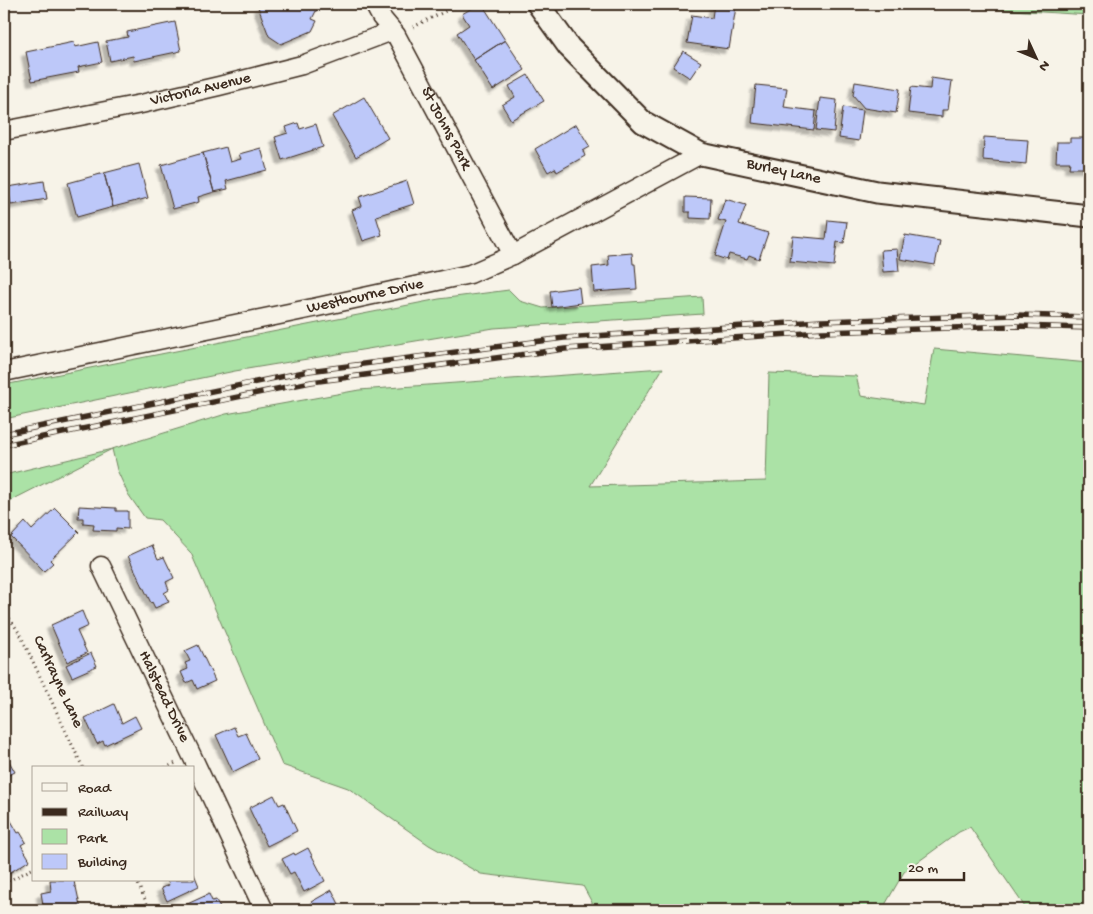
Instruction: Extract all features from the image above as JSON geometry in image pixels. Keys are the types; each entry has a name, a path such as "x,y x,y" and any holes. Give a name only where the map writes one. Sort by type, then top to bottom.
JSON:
{"street":[{"name":"St Johns Park","path":"374,4 381,17 394,33 513,255"},
{"name":"Burley Lane","path":"538,4 569,47 643,122 701,154 877,192 1089,216"},
{"name":"Victoria Avenue","path":"4,131 141,104 256,77 302,65 394,33"},
{"name":"Westbourne Drive","path":"4,372 470,274 513,255 701,154"},
{"name":"Halstead Drive","path":"101,566 264,910"}],"path":[{"path":"394,33 460,4"},
{"name":"Carlrayne Lane","path":"4,610 20,634 82,766"},
{"path":"4,883 32,869"},
{"path":"137,882 150,910"}],"green space":[{"path":"918,4 1089,4 1089,15"},
{"path":"509,290 520,301 543,308 702,297 703,314 494,328 235,371 4,419 4,385 439,299"},
{"path":"934,349 1089,363 1089,910 1027,910 970,827 959,832 904,872 882,910 596,910 583,886 481,874 429,845 348,788 282,765 191,553 160,520 145,518 128,494 117,470 112,449 226,414 359,390 663,368 590,486 766,481 769,373 856,376 861,396 924,405"},
{"path":"112,449 4,504 4,475"}],"building":[{"path":"265,4 275,4 277,7 285,4 315,4 318,7 312,19 317,21 312,31 281,44 269,36 258,7"},
{"path":"482,4 505,40 474,60 457,33 469,25 462,14"},
{"path":"714,4 736,7 729,49 687,43 692,15 712,18"},
{"path":"175,22 181,51 134,61 133,56 110,61 106,41 128,37 127,32"},
{"path":"505,40 525,70 493,90 474,60"},
{"path":"74,42 75,47 98,42 102,62 78,67 79,72 32,81 26,52"},
{"path":"683,51 701,62 690,78 673,67"},
{"path":"528,75 544,101 511,120 502,105 515,97 509,86"},
{"path":"931,78 952,81 948,110 942,110 942,117 908,113 911,87 930,89"},
{"path":"855,82 900,89 896,113 864,108 853,95"},
{"path":"756,85 787,88 784,107 816,111 814,130 752,123"},
{"path":"364,97 388,138 356,157 332,116"},
{"path":"820,98 837,100 834,132 816,130"},
{"path":"843,107 863,110 859,141 839,138"},
{"path":"298,123 300,129 316,124 323,147 282,160 275,137 288,133 286,127"},
{"path":"576,124 590,147 583,151 585,156 557,172 555,168 548,172 535,149"},
{"path":"984,137 1028,140 1026,164 983,160"},
{"path":"1070,138 1089,138 1088,168 1069,168 1070,162 1056,162 1057,142 1070,142"},
{"path":"226,147 230,162 241,159 239,154 261,148 267,170 226,181 228,189 214,192 203,153"},
{"path":"203,153 214,192 198,197 199,202 173,209 161,165"},
{"path":"139,164 148,198 113,207 104,173"},
{"path":"104,173 113,207 77,217 68,183"},
{"path":"44,181 47,199 11,205 8,187"},
{"path":"407,181 414,204 376,216 382,235 363,241 352,210 362,206 359,197"},
{"path":"685,197 711,198 710,219 690,218 690,212 685,212"},
{"path":"725,199 746,205 739,224 768,233 759,259 749,255 747,259 729,254 727,260 715,256 726,222 718,220"},
{"path":"828,220 847,222 844,243 837,242 834,266 790,262 793,236 826,239"},
{"path":"905,235 940,241 935,265 900,259"},
{"path":"897,249 899,271 883,272 881,250"},
{"path":"632,253 637,289 594,292 592,267 609,265 608,255"},
{"path":"579,287 581,303 552,307 550,291"},
{"path":"79,506 116,508 116,511 128,511 128,529 116,528 116,531 93,530 94,524 83,523 83,518 78,518"},
{"path":"55,508 79,532 50,560 53,563 44,571 11,537 25,522 32,530"},
{"path":"152,545 158,559 164,557 174,578 166,582 169,590 164,593 169,602 155,608 128,556"},
{"path":"82,611 88,626 77,631 87,653 67,662 51,625"},
{"path":"198,645 215,681 197,689 193,680 186,683 181,672 188,669 185,663 190,661 185,651"},
{"path":"91,653 97,666 72,677 66,665"},
{"path":"114,704 122,723 135,716 141,728 105,745 103,741 97,744 85,718"},
{"path":"234,727 238,736 246,733 258,759 233,772 216,735"},
{"path":"4,752 15,772 7,776 9,779 4,782"},
{"path":"274,795 279,805 284,803 297,831 267,846 249,808"},
{"path":"10,819 26,842 21,845 30,860 6,875 4,871 4,822"},
{"path":"308,848 325,881 304,892 294,872 290,874 282,859"},
{"path":"195,876 199,886 167,901 161,888 169,885 168,882 195,882"},
{"path":"50,882 74,882 81,910 44,910 41,893 51,891"},
{"path":"332,890 342,910 315,910 311,902"},
{"path":"209,894 212,901 216,900 221,910 185,910 183,906"}],"railway":[{"path":"4,434 309,371 564,338 821,321 1016,315 1089,317"},
{"path":"4,445 311,382 565,349 822,332 1016,326 1089,328"}]}
